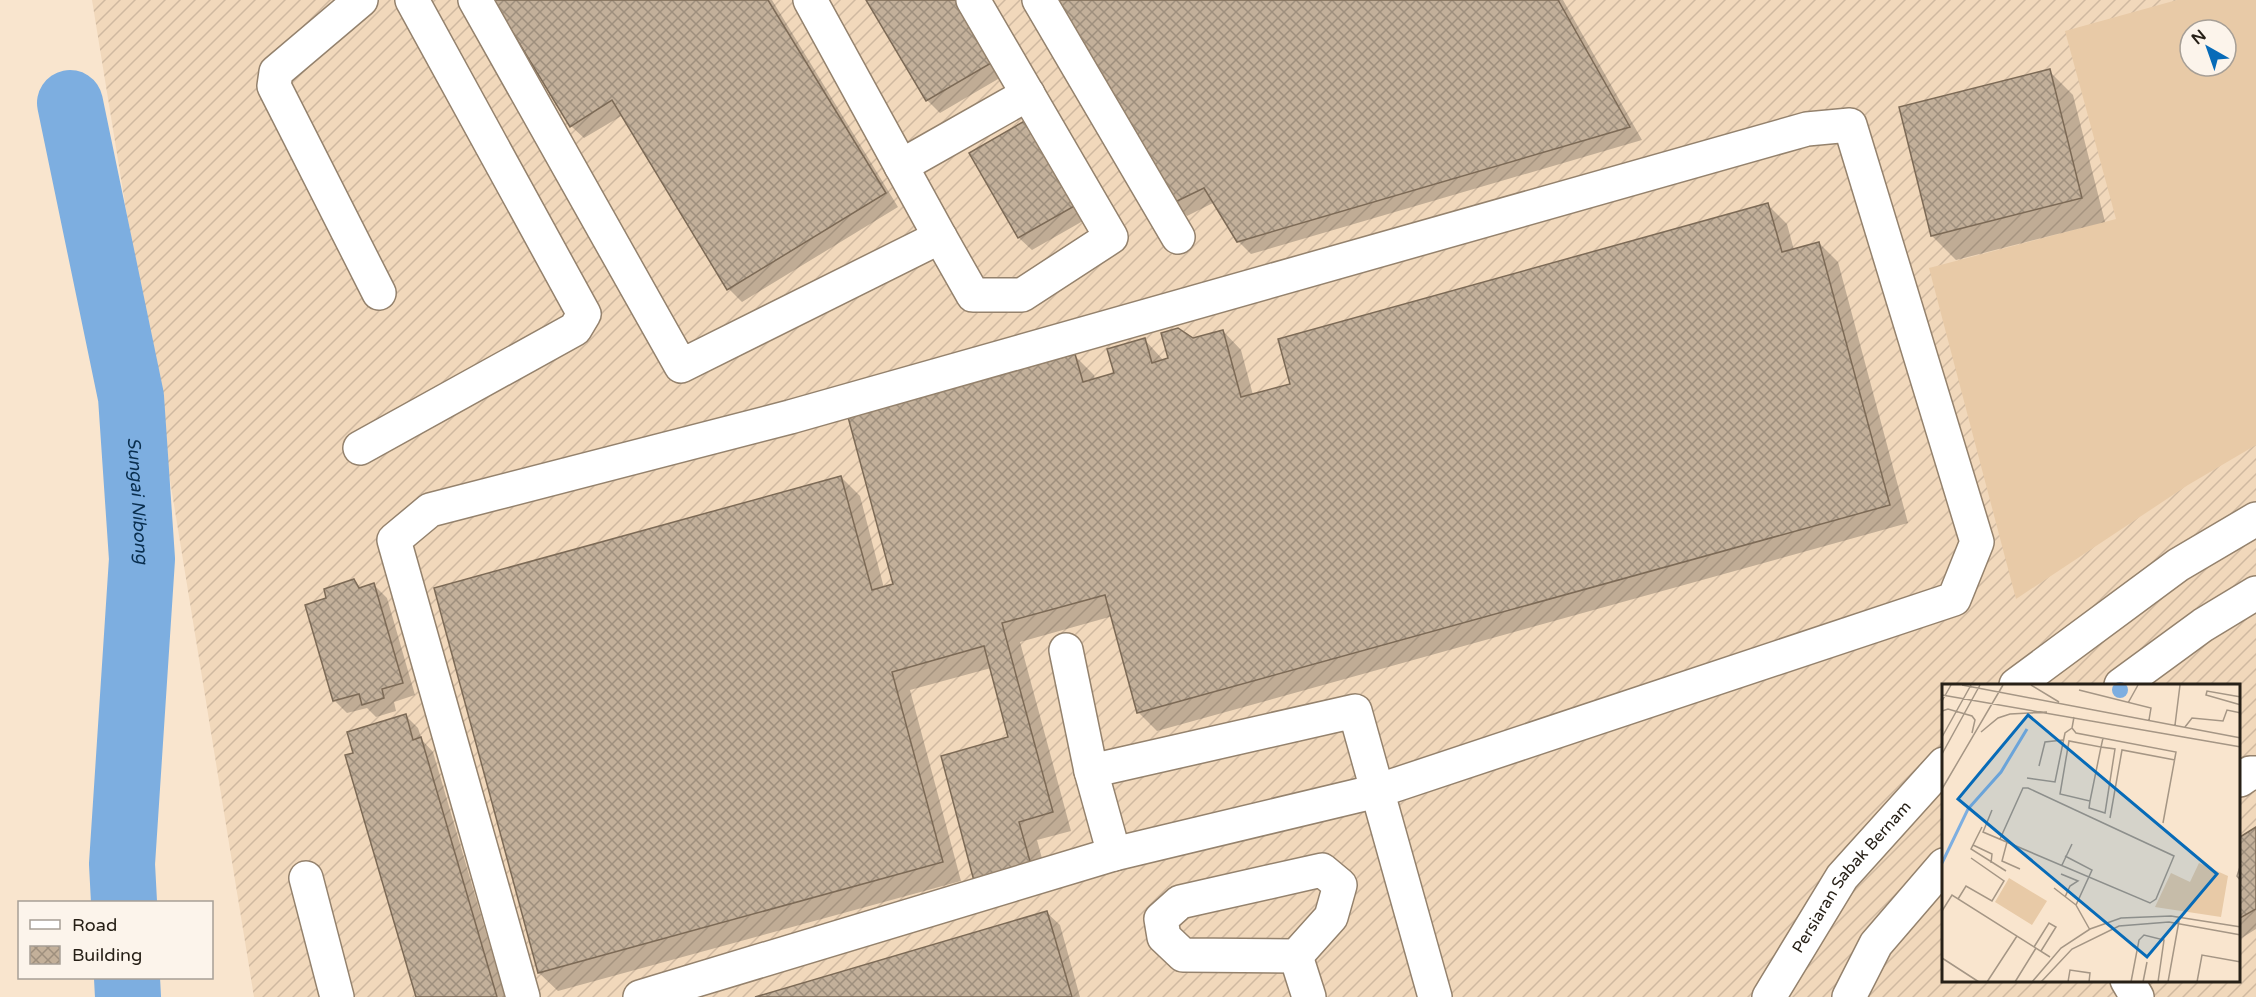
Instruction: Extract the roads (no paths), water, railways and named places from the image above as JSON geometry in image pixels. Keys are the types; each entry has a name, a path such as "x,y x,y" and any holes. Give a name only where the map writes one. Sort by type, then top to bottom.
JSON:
{"street":[{"path":"361,0 276,72 274,86 379,293"},
{"path":"360,448 575,328 584,314 412,0"},
{"path":"476,0 681,366 940,237"},
{"path":"810,0 973,295 1022,295 1110,237 973,0"},
{"path":"1039,0 1178,237"},
{"path":"901,166 1028,94"},
{"path":"523,997 394,540 430,510 790,417 1807,129 1850,125 1977,542 1954,599 1377,791 1114,854 640,997"},
{"path":"2017,684 2178,565 2255,522"},
{"path":"2122,684 2203,625 2256,593"},
{"path":"1066,650 1091,771 1114,854"},
{"path":"1091,771 1355,711 1435,997"},
{"name":"Persiaran Sabak Bernam","path":"1769,997 1842,877 1942,766"},
{"path":"2241,779 2256,773"},
{"path":"1849,997 1876,944 1942,868"},
{"path":"1322,870 1340,885 1331,917 1296,956 1183,955 1164,937 1161,919 1180,902 1322,870"},
{"path":"306,878 337,997"},
{"path":"1296,956 1309,997"},
{"path":"2128,982 2137,997"}],"waterway":[{"name":"Sungai Nibong","path":"70,103 131,397 142,559 122,864 124,901"},
{"name":"Sungai Nibong","path":"127,979 128,997"}]}
